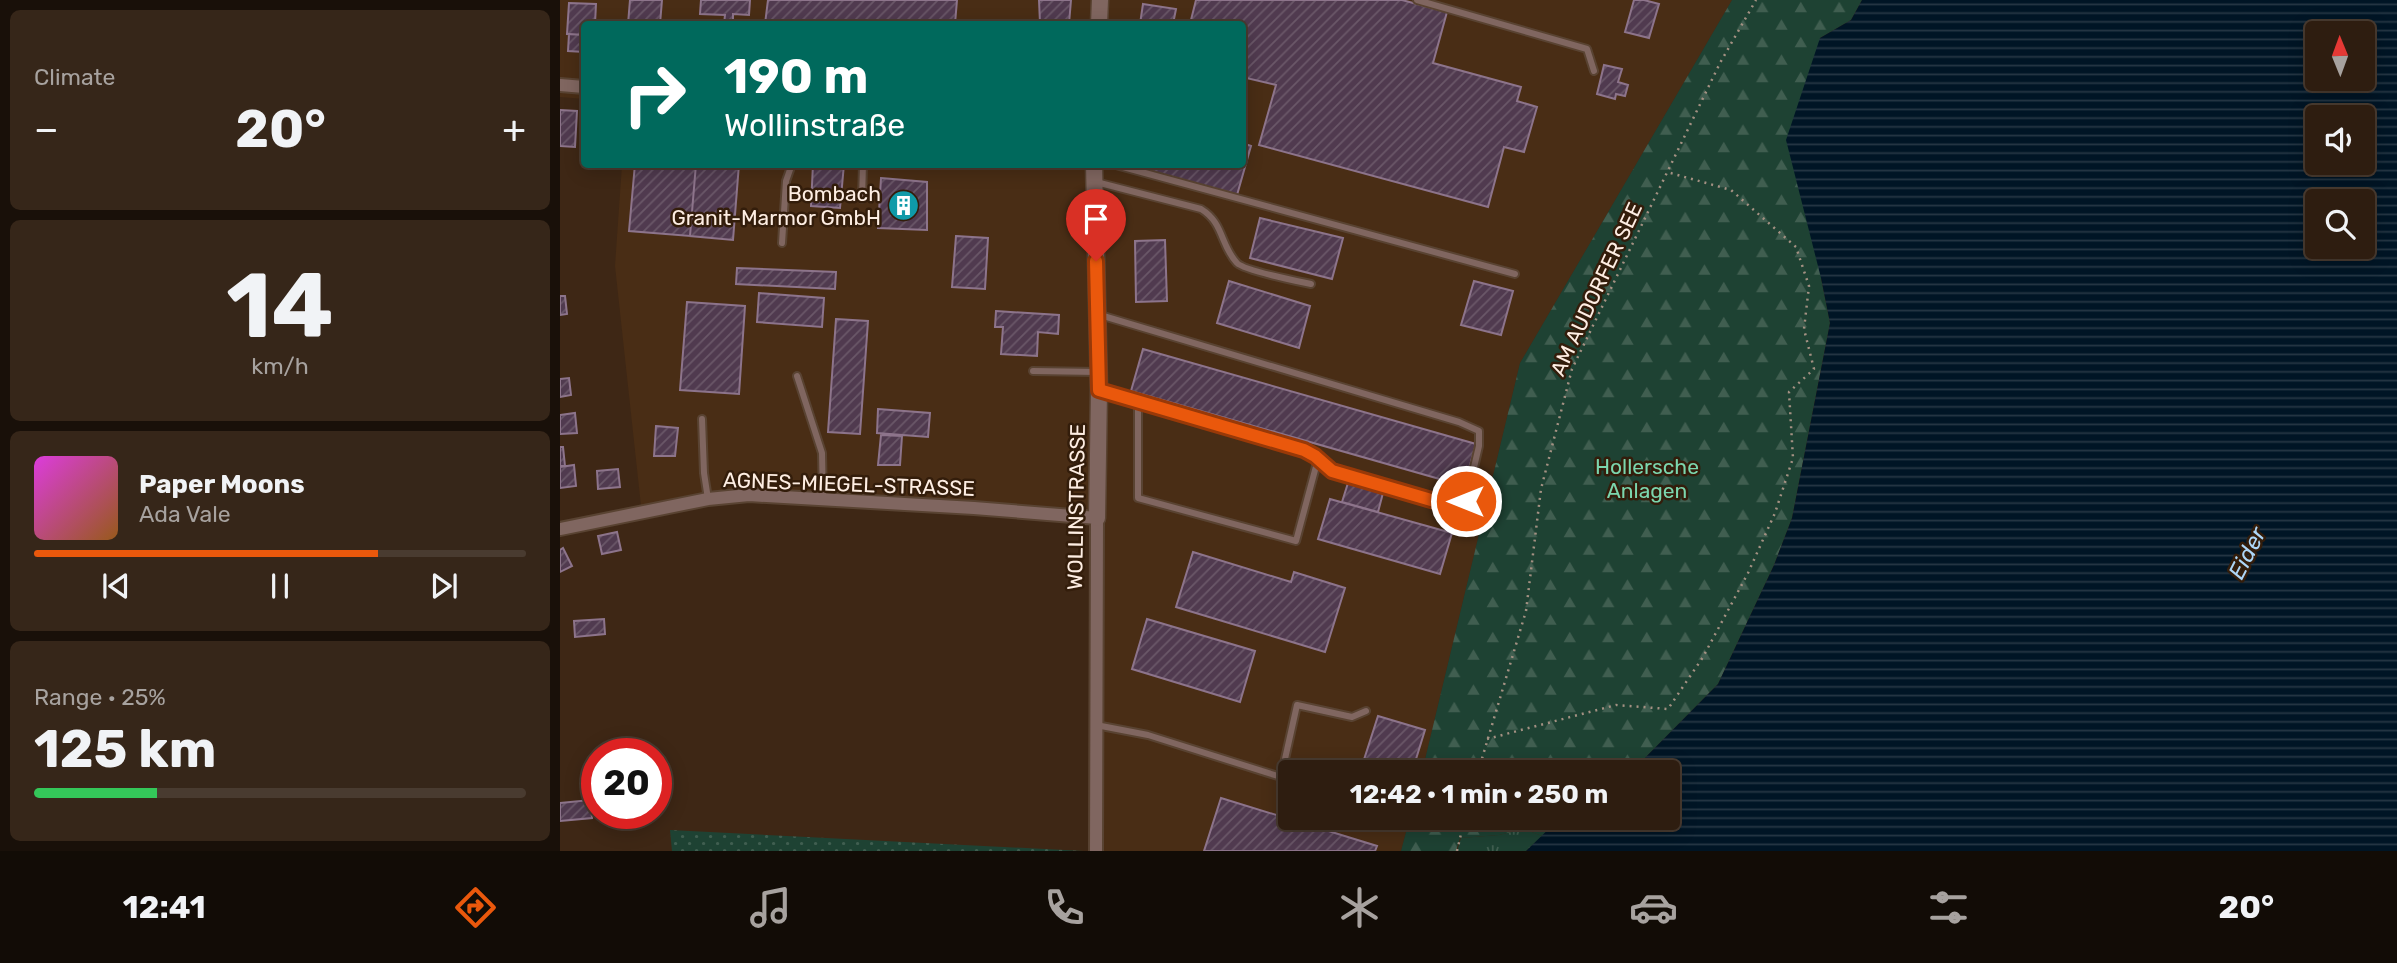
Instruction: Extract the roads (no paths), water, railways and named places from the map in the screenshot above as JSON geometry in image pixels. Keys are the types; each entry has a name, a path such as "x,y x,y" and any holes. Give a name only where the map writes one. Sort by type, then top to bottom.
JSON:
{"street":[{"path":"1098,21 1100,0"},
{"path":"560,85 581,87"},
{"name":"WOLLINSTRASSE","path":"1094,168 1099,390 1096,851"},
{"name":"AGNES-MIEGEL-STRASSE","path":"560,529 708,499 749,495 1097,518"}],"lane":[{"path":"1417,0 1587,49 1594,71"},
{"path":"782,243 786,181 791,168"},
{"path":"862,199 863,168"},
{"path":"1127,168 1516,274"},
{"path":"1094,181 1201,209 1211,215 1218,224 1231,255 1239,265 1311,284"},
{"path":"1097,315 1459,422 1479,431 1480,438 1466,501 1461,507 1455,507 1332,471 1304,450 1099,390"},
{"path":"1033,371 1098,372"},
{"path":"797,376 822,453 823,501"},
{"path":"1138,401 1138,498 1296,541 1318,459"},
{"path":"702,419 708,499"},
{"path":"1096,725 1148,735 1281,777 1297,705 1352,717 1366,711"}],"water":[{"name":"Eider","path":"1862,0 2397,0 2397,851 1526,851 1548,830 1680,830 1680,760 1643,760 1718,684 1774,565 1792,518 1830,323 1786,140 1820,38 1851,20"}],"place":[{"name":"Bombach Granit-Marmor GmbH","path":"904,205"}],"park label":[{"name":"Hollersche Anlagen","path":"1647,478"}]}
